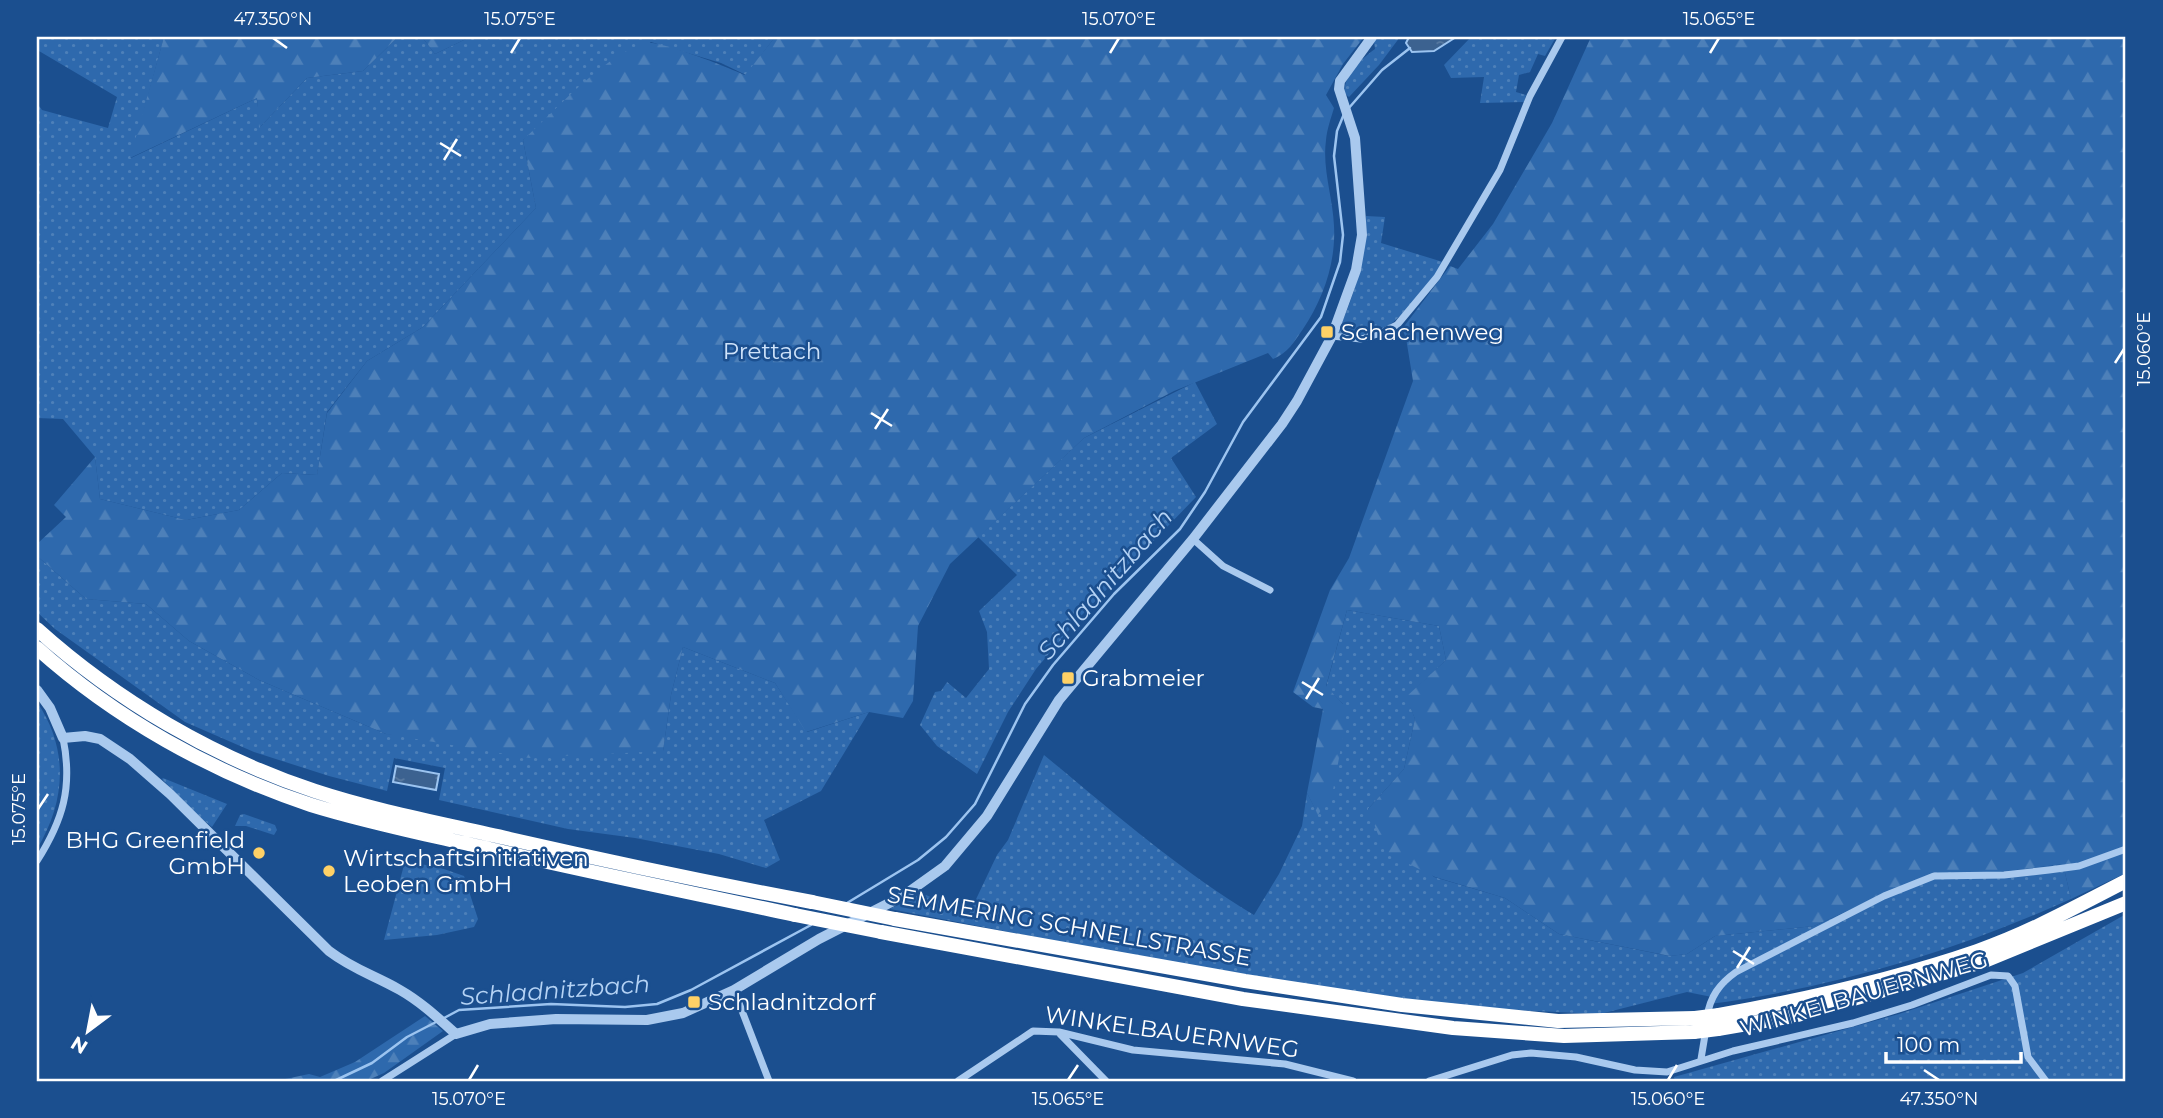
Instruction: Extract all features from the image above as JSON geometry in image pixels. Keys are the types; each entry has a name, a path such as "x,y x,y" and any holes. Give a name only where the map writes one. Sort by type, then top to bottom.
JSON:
{"highway":[{"name":"SEMMERING SCHNELLSTRASSE","path":"37,629 83,677"},
{"name":"SEMMERING SCHNELLSTRASSE","path":"37,648 115,699 177,746 247,780 311,804 382,824 547,862 881,932 1243,999 1453,1028 1564,1036 1794,1016 1982,962 2126,903"},
{"name":"SEMMERING SCHNELLSTRASSE","path":"115,699 252,767 315,791 386,811 551,848 812,902 1244,981 1402,1005 1558,1021 1694,1025"},
{"name":"SEMMERING SCHNELLSTRASSE","path":"1718,1022 1898,976 1979,950 2045,923 2126,881"}],"street":[{"path":"382,1081 452,1031 490,1024 556,1019 655,1019 699,1007 734,990 819,939 903,896 945,866 987,816 1059,699 1193,539 1282,424 1332,337 1356,270 1362,235 1355,138 1341,97 1340,80 1372,37"},
{"path":"1332,337 1361,339 1397,325 1437,277 1500,170 1530,96 1562,37"},
{"path":"1193,539 1223,566 1270,590"},
{"path":"37,690 50,708 64,738 67,757 65,800 60,820 37,861"},
{"path":"64,738 85,736 100,739 130,759 180,804 328,951 356,970 399,989 432,1012 452,1031"},
{"name":"WINKELBAUERNWEG","path":"1701,1059 1709,1004 1723,981 1884,896 1934,876 2004,875 2079,866 2126,849"},
{"name":"WINKELBAUERNWEG","path":"1429,1081 1512,1055 1531,1054 1576,1057 1651,1073 1682,1069 1701,1059 1853,1023 1991,975 2008,976 2015,986 2028,1057 2046,1081"},
{"path":"734,990 769,1081"},
{"name":"WINKELBAUERNWEG","path":"958,1081 1033,1031 1059,1032 1133,1050 1286,1064 1353,1081"},
{"path":"1059,1032 1106,1081"}],"green space":[{"path":"37,37 164,37 131,158 257,98 260,127 307,78 363,71 398,37 422,37 435,54 470,37 775,37 746,75 721,63 651,42 523,140 536,208 423,327 367,361 327,412 317,475 282,473 239,510 186,520 100,499 95,457 63,419 37,418 37,103 42,110 108,128 117,97 39,51"},
{"path":"164,37 398,37 363,71 307,78 259,128 257,98 130,158"},
{"path":"422,37 470,37 435,54"},
{"name":"Prettach","path":"775,37 1364,37 1343,64 1326,95 1334,108 1325,151 1334,226 1333,253 1322,293 1303,329 1290,347 1278,357 1273,359 1268,353 1174,391 1084,438 950,564 918,626 913,701 903,718 869,712 806,732 775,683 683,647 671,695 663,751 529,758 386,734 259,680 189,641 146,604 86,599 37,556 37,544 66,517 54,505 95,457 100,499 186,520 239,510 282,473 317,475 327,413 367,361 423,327 536,208 523,140 600,69 634,47 649,43 681,50 745,75"},
{"path":"1378,37 1400,37 1379,65 1349,97 1344,93 1347,80 1359,63 1375,49 1374,41"},
{"path":"1471,37 1556,37 1545,56 1538,54 1530,72 1519,75 1516,92 1526,95 1524,102 1480,103 1484,77 1451,78 1444,65"},
{"path":"1591,37 2126,37 2126,873 2071,899 2063,864 2000,872 1934,872 1814,926 1715,936 1687,954 1670,956 1559,934 1505,898 1435,877 1385,852 1368,809 1404,769 1415,719 1406,697 1446,660 1439,626 1347,610 1326,686 1343,704 1345,726 1333,790 1318,815 1307,793 1323,709 1313,707 1293,692 1330,590 1349,558 1413,381 1402,329 1450,266 1458,269 1493,224 1552,123"},
{"path":"1366,216 1385,217 1381,243 1443,262 1423,290 1384,329 1365,335 1340,334 1338,332 1362,261"},
{"path":"1195,382 1217,424 1171,458 1196,497 1081,616 1036,669 1008,712 977,774 937,746 920,725 935,692 941,691 947,682 966,698 989,669 987,632 979,611 1017,575 978,537 1084,438"},
{"path":"37,556 86,599 146,604 189,641 259,680 386,734 663,751 671,695 683,647 775,683 807,732 869,712 821,791 764,820 780,860 766,868 719,854 568,829 439,800 445,768 394,758 387,791 254,752 185,722 55,629 37,612"},
{"path":"1347,610 1439,626 1446,660 1407,697 1415,719 1404,769 1368,809 1434,877 1505,898 1559,934 1669,956 1687,954 1715,936 1814,926 1934,872 2000,872 2063,864 2071,899 1939,951 1849,977 1709,1004 1712,997 1687,992 1600,1014 1488,1009 1329,989 890,909 915,896 926,895 969,914 997,855 1008,840 1044,755 1199,879 1254,915 1279,874 1302,826 1307,793 1318,814 1343,704 1326,687"},
{"path":"37,702 55,738 60,775 54,812 37,849"},
{"path":"163,778 227,804 212,827 195,813"},
{"path":"240,815 275,825 277,830 274,835 246,826 235,826"},
{"path":"420,864 464,876 478,919 474,927 437,935 384,940 404,865"},
{"path":"2126,914 2126,1081 1675,1081 1674,1077 1899,1014 2023,973"},
{"path":"425,1016 443,1031 384,1073 366,1081 276,1081 309,1074 320,1077 355,1062"}],"water":[{"path":"1409,37 1456,37 1434,51 1412,52 1406,43"},
{"path":"396,766 439,774 436,790 393,782"}],"waterway":[{"name":"Schladnitzbach","path":"1348,109 1382,70 1410,48"},
{"name":"Schladnitzbach","path":"847,903 918,860 946,837 975,804 1025,704 1053,665 1114,594 1180,529 1205,492 1243,422 1321,317 1340,262 1343,235 1334,156 1337,131 1344,114"},
{"name":"Schladnitzbach","path":"444,1018 459,1010 551,1004 625,1007 657,1004 691,990 811,925"},
{"name":"Schladnitzbach","path":"334,1081 372,1063 407,1037 438,1021"}],"place":[{"name":"Schachenweg","path":"1327,332"},
{"name":"Grabmeier","path":"1068,678"},
{"name":"BHG Greenfield GmbH","path":"259,853"},
{"name":"Wirtschaftsinitiativen Leoben GmbH","path":"329,871"},
{"name":"Schladnitzdorf","path":"694,1002"}]}
